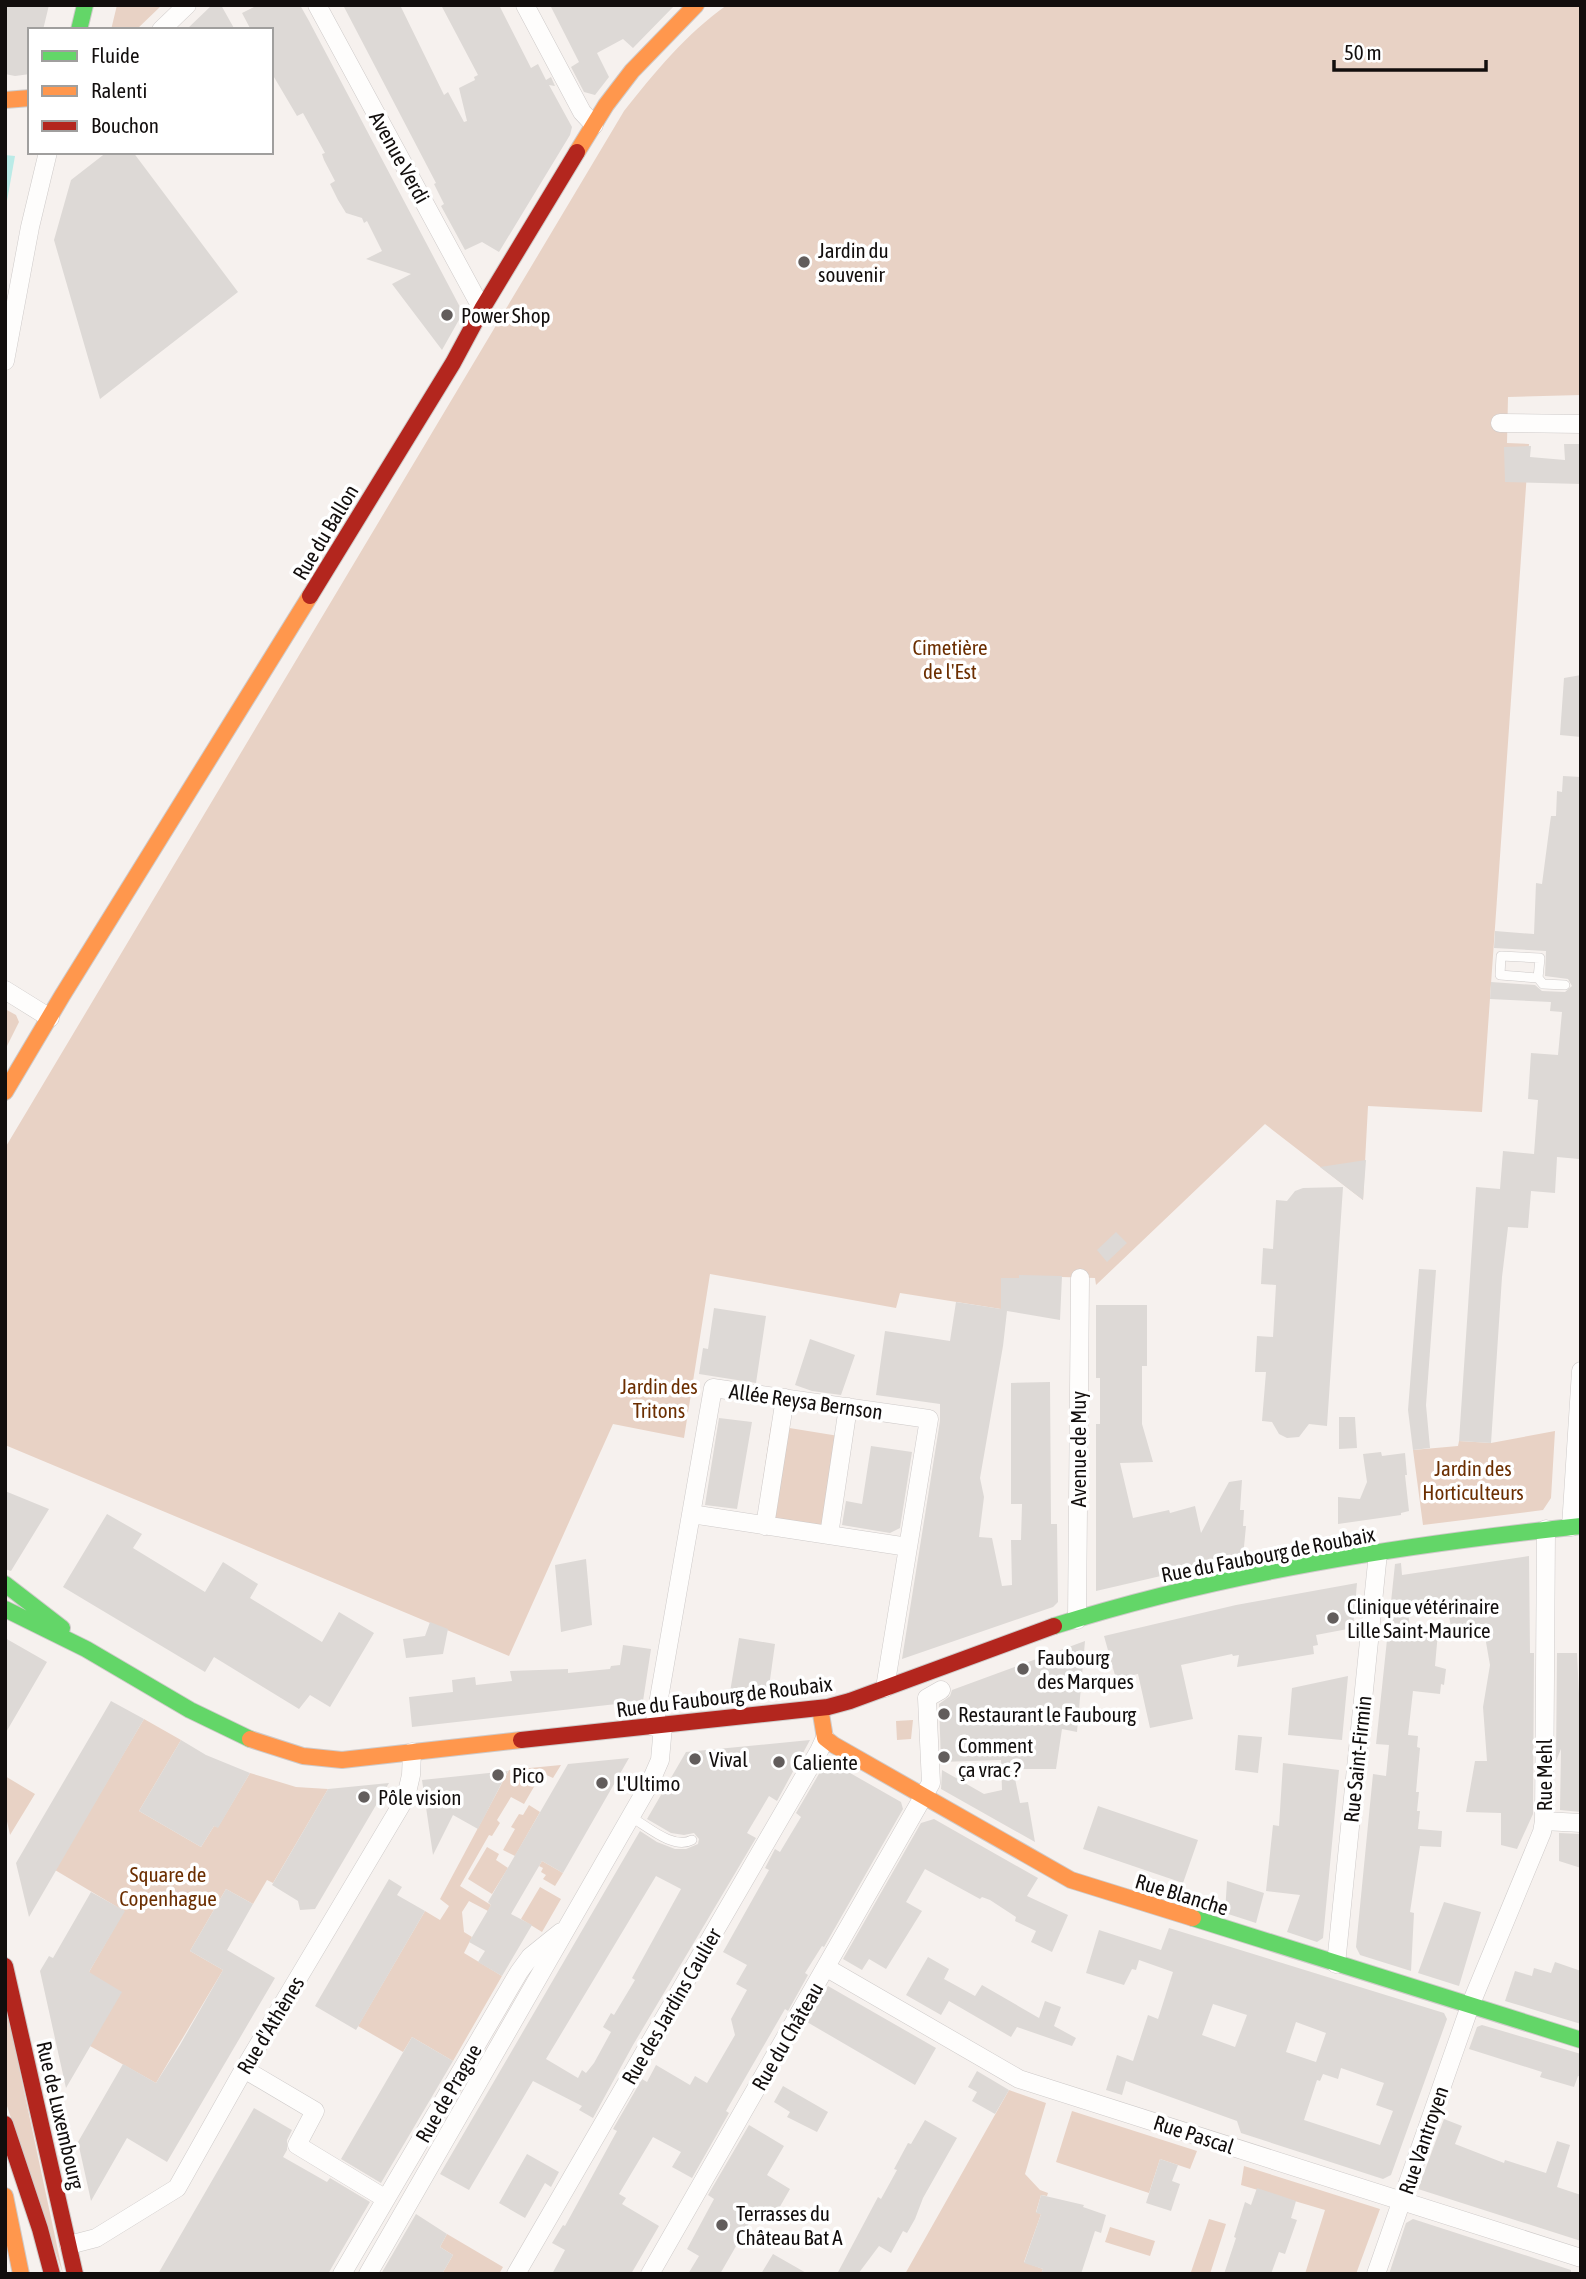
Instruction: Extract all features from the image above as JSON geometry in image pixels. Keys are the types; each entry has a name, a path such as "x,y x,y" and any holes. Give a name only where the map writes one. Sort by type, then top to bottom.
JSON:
{"main road":[{"path":"79,28 85,5"},
{"name":"Rue du Ballon","path":"5,1092 453,363 482,309 594,125 632,71 696,5"},
{"path":"5,100 28,98"},
{"name":"Rue du Faubourg de Roubaix","path":"7,1611 86,1649 201,1718 267,1746 304,1756 363,1761 412,1752 820,1708 850,1701 1077,1620 1197,1587 1378,1553 1576,1526"},
{"name":"Rue du Faubourg de Roubaix","path":"5,1584 32,1602 86,1649"},
{"path":"820,1708 825,1738"},
{"name":"Rue Blanche","path":"825,1738 923,1797 1071,1880 1581,2040"},
{"name":"Rue de Luxembourg","path":"5,1966 75,2274"},
{"path":"5,2123 52,2274"},
{"path":"5,2196 21,2274"}],"street":[{"path":"163,28 187,5"},
{"name":"Avenue Verdi","path":"317,5 482,309"},
{"path":"525,5 582,112 594,125"},
{"path":"5,361 30,227 48,154"},
{"path":"1500,423 1581,424"},
{"path":"5,990 50,1018"},
{"name":"Avenue de Muy","path":"1077,1620 1080,1278"},
{"path":"1576,1526 1581,1371"},
{"name":"Allée Reysa Bernson","path":"658,1727 713,1388 929,1419 886,1688"},
{"path":"765,1526 785,1398"},
{"path":"828,1535 848,1408"},
{"path":"691,1514 908,1547"},
{"name":"Rue Mehl","path":"1471,2006 1542,1832 1544,1821 1545,1529"},
{"name":"Rue Saint-Firmin","path":"1336,1964 1378,1553"},
{"name":"Rue du Château","path":"650,2274 931,1783 927,1698 941,1690"},
{"name":"Rue de Prague","path":"368,2274 657,1771 662,1750 658,1727"},
{"name":"Rue des Jardins Caulier","path":"516,2274 820,1751 825,1738"},
{"name":"Rue d'Athènes","path":"69,2245 96,2238 177,2188 244,2069 406,1797 412,1752"},
{"path":"1544,1821 1581,1823"},
{"name":"Rue de Prague","path":"342,2274 519,1972 530,1958 569,1925"},
{"name":"Rue Pascal","path":"827,1968 1019,2079 1581,2258"},
{"name":"Rue Vantroyen","path":"1376,2274 1471,2006"},
{"path":"244,2069 315,2112 297,2145 386,2199"}],"lane":[{"path":"1538,978 1500,975 1501,956 1539,958 1538,978 1543,984 1565,985"},
{"path":"631,1817 673,1842 682,1844 692,1840"}],"green space":[{"path":"117,5 162,5 138,28 111,28"},
{"name":"Cimetière de l'Est","path":"727,5 1581,5 1581,395 1508,397 1507,443 1529,444 1482,1112 1368,1106 1363,1200 1265,1124 1096,1285 1095,1278 1062,1277 1001,1309 900,1293 896,1308 710,1274 684,1438 613,1424 509,1656 5,1445 5,1148 624,111 685,41"},
{"path":"5,1009 16,1015 19,1022 5,1050"},
{"path":"771,1425 851,1438 837,1533 757,1521"},
{"name":"Jardin des Horticulteurs","path":"1555,1431 1551,1498 1543,1510 1423,1525 1413,1450 1458,1446 1459,1441 1491,1443"},
{"name":"Square de Copenhague","path":"144,1719 181,1740 139,1811 201,1847 214,1826 218,1827 250,1773 296,1787 328,1789 273,1883 267,1880 253,1904 226,1889 190,1951 223,1970 156,2083 90,2046 89,1972 124,1911 55,1870"},
{"path":"913,1720 911,1739 897,1740 896,1721"},
{"path":"561,1765 553,1778 542,1773 524,1804 511,1797 497,1820 500,1823 492,1836 489,1835 460,1886 491,1905 488,1911 469,1901 462,1912 464,1932 472,1937 464,1953 502,1976 453,2061 412,2037 403,2052 358,2026 425,1911 440,1920 449,1906 440,1899 509,1770"},
{"path":"5,1776 35,1794 10,1835 5,1812"},
{"path":"529,1805 540,1812 515,1856 503,1850 515,1829 511,1827"},
{"path":"487,1847 499,1854 496,1860 508,1868 492,1894 468,1879"},
{"path":"542,1861 563,1873 555,1886 543,1879 546,1875 541,1872 543,1868 539,1866"},
{"path":"540,1887 561,1899 542,1932 521,1919"},
{"path":"5,2002 63,2274 5,2100"},
{"path":"1009,2090 1046,2103 1025,2174 1040,2190 1048,2193 1047,2196 1041,2195 1036,2212 1041,2214 1024,2262 1043,2269 1041,2274 905,2274"},
{"path":"1072,2111 1197,2151 1190,2169 1160,2159 1149,2193 1056,2162"},
{"path":"1244,2166 1380,2209 1356,2274 1305,2274 1325,2210 1241,2185"},
{"path":"1209,2219 1226,2224 1210,2274 1191,2272"},
{"path":"1110,2227 1155,2241 1150,2256 1105,2242"},
{"path":"447,2234 503,2267 499,2274 442,2274 453,2255 440,2247"}],"water":[{"path":"5,155 15,156 5,212"}],"building":[{"path":"5,5 49,5 43,28 28,28 28,74 5,74"},
{"path":"212,5 221,5 234,28 188,28"},
{"path":"258,5 300,5 460,307 460,318 442,350 392,284 411,274 366,259 382,251 367,221 364,223 362,218 346,213 330,184 335,181 324,160 322,154 325,153 303,113 297,116 273,75 273,28 250,28 242,13"},
{"path":"343,5 400,5 444,95 448,92 464,122 467,121 459,88 475,80 474,77 478,75 441,5 499,5 531,68 538,64 546,80 551,77 555,86 549,85 572,127 570,135 499,252 482,242 465,250 441,206 444,204 434,184 436,183"},
{"path":"550,5 675,5 633,48 623,39 597,53 609,77 595,95 584,92 571,67 579,62"},
{"path":"104,154 134,154 238,292 100,399 54,240 71,180"},
{"path":"1564,444 1581,444 1581,484 1505,482 1504,447 1531,446 1530,457 1565,460"},
{"path":"1581,675 1581,737 1560,735 1564,678"},
{"path":"1563,776 1581,777 1579,1159 1557,1157 1555,1193 1531,1191 1528,1228 1508,1227 1491,1443 1459,1441 1476,1187 1500,1189 1503,1151 1534,1154 1538,1100 1528,1099 1531,1053 1558,1055 1562,1012 1550,1011 1551,1002 1490,999 1491,982 1535,985 1542,991 1565,992 1572,986 1568,979 1545,976 1546,951 1494,948 1495,931 1534,934 1536,883 1542,884 1551,816 1556,816 1557,791 1562,792"},
{"path":"1366,1160 1363,1200 1320,1167"},
{"path":"1343,1187 1327,1426 1309,1424 1299,1437 1287,1438 1279,1434 1272,1422 1262,1421 1266,1372 1255,1372 1257,1336 1273,1337 1276,1285 1261,1284 1263,1248 1273,1249 1276,1200 1287,1201 1295,1191 1303,1188"},
{"path":"1116,1232 1127,1243 1107,1262 1097,1250"},
{"path":"1419,1269 1436,1270 1426,1405 1430,1448 1413,1450 1408,1410"},
{"path":"1019,1275 1062,1276 1060,1320 1007,1311 980,1478 984,1497 979,1537 992,1538 1002,1586 1012,1585 1011,1540 1021,1540 1022,1504 1011,1504 1011,1383 1050,1382 1051,1524 1057,1524 1058,1602 1053,1607 902,1659 940,1421 940,1404 876,1395 885,1331 950,1341 956,1302 1001,1309 1001,1278 1019,1278"},
{"path":"1096,1305 1147,1305 1147,1366 1142,1366 1142,1424 1153,1462 1120,1463 1133,1518 1169,1510 1170,1513 1195,1506 1201,1533 1229,1482 1242,1480 1240,1510 1244,1510 1243,1526 1246,1526 1243,1557 1096,1591 1096,1424 1100,1424 1100,1378 1096,1378"},
{"path":"714,1308 766,1316 756,1383 699,1374 703,1348 708,1349"},
{"path":"810,1339 855,1355 841,1395 812,1391 795,1385"},
{"path":"1339,1417 1355,1417 1357,1448 1339,1449"},
{"path":"719,1418 752,1422 737,1509 705,1505"},
{"path":"871,1446 912,1452 900,1528 890,1533 842,1525 846,1501 862,1504"},
{"path":"1381,1452 1382,1456 1405,1453 1409,1511 1401,1515 1338,1524 1338,1497 1360,1499 1367,1482 1363,1454"},
{"path":"5,1491 49,1509 11,1571 5,1569"},
{"path":"107,1514 142,1534 133,1548 205,1592 223,1562 258,1584 250,1598 322,1642 339,1612 374,1633 330,1707 310,1695 299,1709 214,1657 205,1672 63,1587"},
{"path":"1529,1556 1530,1653 1534,1653 1533,1814 1517,1849 1501,1845 1501,1813 1466,1812 1475,1761 1487,1761 1483,1707 1490,1665 1483,1625 1451,1627 1446,1598 1407,1604 1411,1636 1438,1632 1435,1666 1446,1669 1440,1694 1413,1691 1408,1735 1418,1736 1417,1747 1420,1748 1416,1792 1419,1792 1418,1829 1442,1831 1441,1847 1420,1846 1410,1912 1414,1913 1411,1971 1360,1955 1356,1947 1373,1774 1386,1776 1389,1745 1376,1744 1395,1564 1401,1563 1402,1575"},
{"path":"586,1559 592,1625 561,1632 555,1565"},
{"path":"1357,1583 1353,1628 1316,1635 1318,1645 1313,1646 1314,1654 1237,1667 1239,1655 1232,1654 1181,1665 1193,1719 1150,1728 1138,1674 1116,1679 1104,1636 1236,1605"},
{"path":"430,1622 448,1629 443,1654 406,1658 403,1639 425,1636"},
{"path":"5,1638 47,1662 5,1734"},
{"path":"739,1638 775,1644 769,1687 730,1692"},
{"path":"1085,1641 1077,1732 1062,1729 1056,1769 1013,1769 1020,1803 1028,1802 1035,1842 941,1789 942,1770 984,1794 1002,1790 1001,1760 941,1762 939,1704 950,1696 952,1690"},
{"path":"623,1645 651,1649 643,1701 412,1727 409,1697 453,1692 452,1680 475,1677 476,1685 512,1681 510,1671 568,1669 568,1673 610,1669 611,1666 620,1665"},
{"path":"1557,1653 1577,1653 1581,1694 1581,1812 1560,1810 1561,1749 1556,1761"},
{"path":"1348,1676 1342,1740 1288,1735 1292,1688"},
{"path":"111,1701 144,1719 29,1917 16,1863"},
{"path":"1238,1735 1262,1737 1258,1773 1235,1770"},
{"path":"181,1740 206,1755 250,1773 218,1828 214,1826 201,1847 139,1811"},
{"path":"810,1740 777,1801 769,1796 747,1833 756,1838 633,2045 593,2118 579,2110 582,2106 533,2081 469,2190 440,2174 640,1831 675,1849 686,1849 698,1844 699,1839 694,1833 671,1833 647,1819 686,1752","holes":["656,1876 681,1889 632,1978 635,1980 614,2015 611,2013 603,2027 611,2032 594,2063 586,2073 582,2070 578,2078 546,2059"]},
{"path":"629,1758 563,1873 542,1861 511,1914 532,1925 502,1976 478,1962 485,1951 469,1942 491,1905 488,1902 568,1764"},
{"path":"1283,1763 1339,1770 1323,1938 1317,1942 1287,1932 1300,1895 1266,1891 1273,1825 1279,1826"},
{"path":"836,1765 901,1802 903,1809 824,1947 822,1946 805,1973 808,1975 788,2011 785,2009 726,2111 729,2113 692,2178 672,2167 681,2152 653,2137 619,2194 626,2198 622,2204 659,2226 631,2274 552,2274 565,2250 552,2243 563,2225 565,2226 617,2131 613,2129 642,2079 647,2082 656,2065 690,2085 695,2076 707,2083 735,2035 731,2019 747,1990 736,1984 747,1965 723,1952 769,1870 765,1868 775,1849 780,1852 801,1817 796,1813 823,1767"},
{"path":"508,1771 478,1829 453,1815 433,1855 422,1780"},
{"path":"389,1783 315,1909 300,1910 298,1901 272,1885 328,1789"},
{"path":"1098,1806 1198,1840 1183,1883 1083,1849"},
{"path":"934,1819 1038,1878 1027,1896 1068,1915 1052,1952 1031,1942 1036,1931 1015,1921 1016,1917 990,1900 982,1897 980,1899 925,1869 906,1902 922,1911 886,1969 869,1959 862,1970 843,1959 921,1823"},
{"path":"1559,1833 1581,1834 1581,1868 1559,1861"},
{"path":"389,1879 402,1887 397,1895 425,1911 356,2030 315,2006"},
{"path":"1227,1881 1264,1893 1256,1923 1225,1913"},
{"path":"226,1889 253,1904 227,1950 275,1978 167,2162 127,2138 91,2201 78,2142 123,2064 156,2083 180,2045 223,1970 190,1951"},
{"path":"91,1892 125,1911 89,1972 122,1992 66,2088 40,1971 49,1956 53,1958"},
{"path":"1444,1902 1481,1912 1459,1986 1418,1973"},
{"path":"1169,1928 1444,2013 1447,2019 1391,2175 1383,2179 1241,2133 1237,2121 1126,2081 1122,2095 1106,2090 1117,2055 1133,2061 1148,2015 1158,2019 1173,1972 1139,1960 1136,1970 1132,1969 1124,1985 1086,1973 1099,1930 1161,1950","holes":["1213,2004 1247,2015 1235,2047 1202,2035","1296,2022 1326,2033 1316,2062 1286,2052","1341,2068 1384,2083 1376,2105 1393,2111 1380,2145 1304,2120 1317,2080 1320,2081 1323,2074 1338,2079"]},
{"path":"928,1957 949,1969 944,1979 975,1996 982,1985 1039,2018 1045,2001 1061,2007 1054,2026 1076,2038 1072,2046 1017,2027 1011,2037 949,2001 941,2015 906,1995"},
{"path":"1555,1962 1581,1971 1581,2024 1505,2001 1515,1971 1532,1976 1534,1968 1551,1973"},
{"path":"828,1986 936,2048 915,2085 807,2022"},
{"path":"1482,2025 1581,2054 1581,2077 1578,2076 1574,2087 1540,2077 1542,2072 1469,2049 1477,2027"},
{"path":"412,2037 453,2061 381,2183 341,2159"},
{"path":"977,2071 1009,2090 995,2114 972,2101 977,2092 968,2087"},
{"path":"783,2086 828,2112 817,2132 787,2117 790,2112 774,2102"},
{"path":"254,2108 292,2130 283,2157 327,2182 330,2178 370,2202 328,2274 158,2274"},
{"path":"1444,2119 1462,2126 1455,2144 1504,2163 1505,2160 1546,2173 1557,2141 1570,2145 1557,2187 1581,2195 1581,2241 1418,2189"},
{"path":"925,2120 957,2138 923,2198 907,2233 903,2231 891,2253 879,2246 858,2274 837,2274 878,2197 881,2199 897,2170 894,2169 908,2143 911,2144"},
{"path":"749,2125 784,2146 767,2175 790,2189 774,2217 758,2208 720,2274 688,2274 699,2256 687,2249 714,2199 708,2195"},
{"path":"527,2154 559,2172 551,2187 545,2183 525,2218 499,2203"},
{"path":"1160,2159 1178,2165 1172,2181 1180,2184 1171,2211 1146,2203"},
{"path":"1257,2188 1296,2201 1291,2218 1297,2220 1285,2254 1279,2252 1271,2274 1224,2274 1245,2202 1251,2205"},
{"path":"1041,2195 1084,2205 1083,2207 1106,2215 1101,2233 1095,2231 1081,2274 1041,2274 1043,2269 1024,2263 1041,2214 1036,2213"},
{"path":"416,2214 447,2234 440,2247 453,2255 442,2274 381,2274"},
{"path":"1413,2219 1571,2270 1571,2274 1389,2274 1406,2223"},
{"path":"773,2254 808,2274 761,2274"}],"traffic: fast":[{"path":"79,28 85,5"},
{"path":"1054,1626 1183,1590 1315,1563 1448,1542 1581,1526"},
{"path":"5,1584 62,1628"},
{"path":"5,1609 86,1649 190,1710 250,1739"},
{"path":"1193,1918 1581,2040"}],"traffic: slow":[{"path":"577,152 606,105 632,71 696,5"},
{"path":"5,100 28,98"},
{"path":"5,1092 310,596"},
{"path":"820,1708 825,1738 834,1745 1071,1880 1193,1918"},
{"path":"250,1739 303,1756 342,1760 521,1740"},
{"path":"5,2196 21,2274"}],"traffic: jam":[{"path":"310,596 453,363 482,309 577,152"},
{"path":"521,1740 828,1707 1054,1626"},
{"path":"5,1966 75,2274"},
{"path":"5,2124 52,2274"}],"place":[{"name":"Jardin du souvenir","path":"804,262"},
{"name":"Power Shop","path":"447,315"},
{"name":"Clinique vétérinaire Lille Saint-Maurice","path":"1333,1618"},
{"name":"Faubourg des Marques","path":"1023,1669"},
{"name":"Restaurant le Faubourg","path":"944,1714"},
{"name":"Comment ça vrac ?","path":"944,1757"},
{"name":"Vival","path":"695,1759"},
{"name":"Caliente","path":"779,1762"},
{"name":"Pico","path":"498,1775"},
{"name":"L'Ultimo","path":"602,1783"},
{"name":"Pôle vision","path":"364,1797"},
{"name":"Terrasses du Château Bat A","path":"722,2225"}],"park label":[{"name":"Jardin des Tritons","path":"659,1398"}]}
